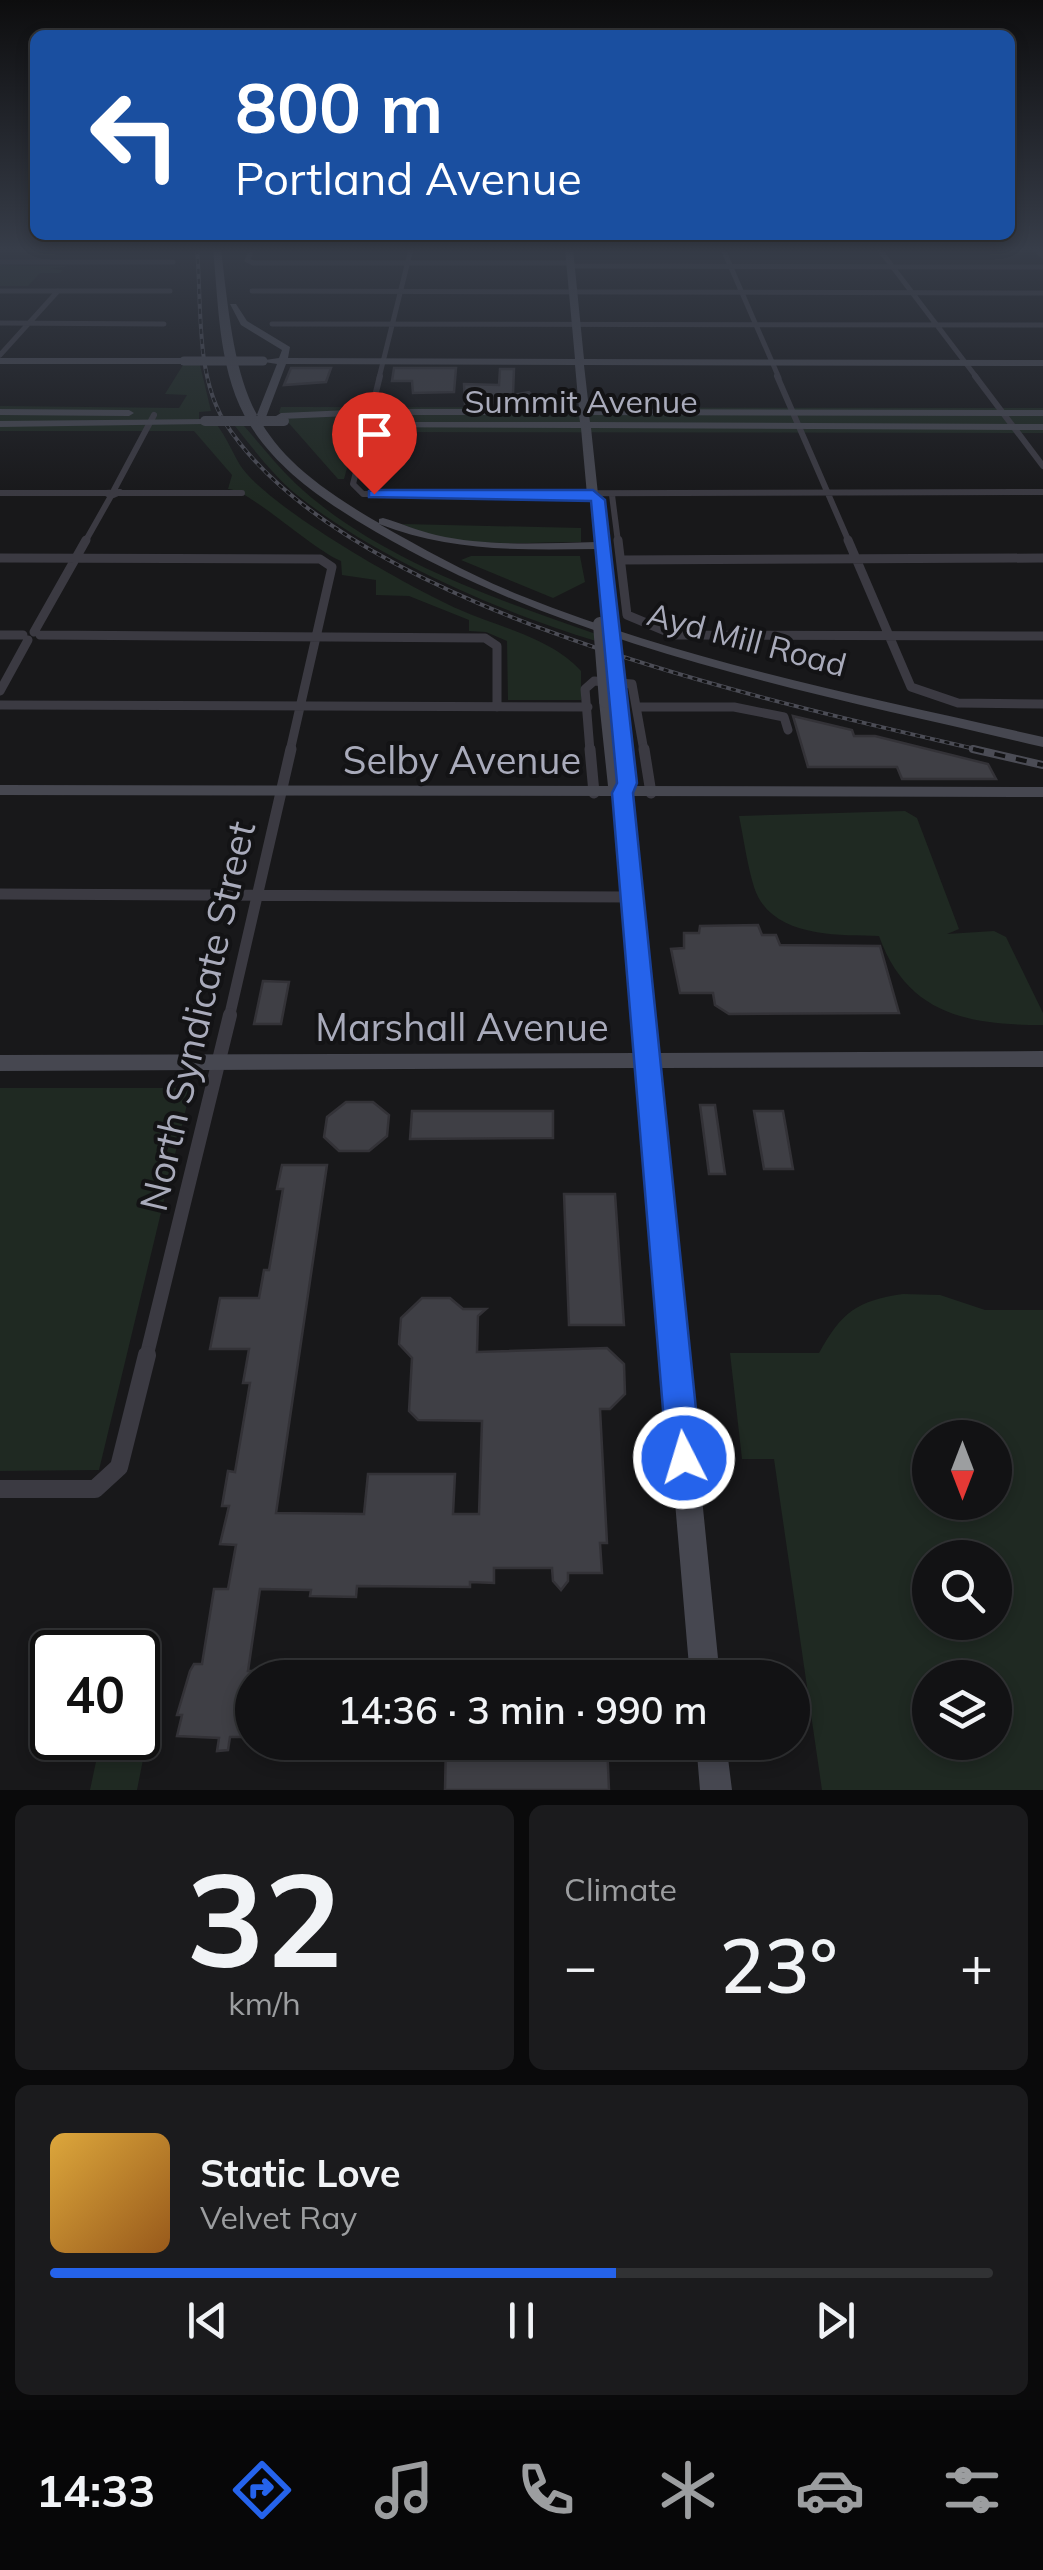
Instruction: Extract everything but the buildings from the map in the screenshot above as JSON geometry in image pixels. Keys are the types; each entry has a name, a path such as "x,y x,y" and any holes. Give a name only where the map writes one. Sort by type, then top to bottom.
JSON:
{"street":[{"path":"0,358 21,333"},
{"name":"Ayd Mill Road","path":"233,333 238,391 257,428 283,458 328,496 425,550 555,606 694,651 1043,738"},
{"name":"Ayd Mill Road","path":"234,333 248,390 261,417 296,460 360,509 425,550"},
{"path":"246,333 276,346 281,361"},
{"path":"260,333 285,347 261,417"},
{"path":"391,333 353,484 357,491 593,495 1043,492"},
{"path":"578,333 593,495 590,500 613,701 614,783 623,793 703,1660"},
{"path":"758,333 910,687 929,696 966,704 1043,704"},
{"path":"942,333 1043,466"},
{"path":"0,358 1043,363"},
{"name":"Summit Avenue","path":"0,412 153,419"},
{"name":"Summit Avenue","path":"282,419 372,412 1043,413"},
{"path":"0,691 153,419"},
{"name":"Summit Avenue","path":"0,424 282,419 368,425 1043,427"},
{"path":"0,493 242,493"},
{"path":"612,495 627,616 686,637 1043,636"},
{"path":"360,509 424,538 484,546"},
{"path":"425,550 484,546 598,548"},
{"path":"425,550 598,548"},
{"path":"0,558 77,558"},
{"name":"North Syndicate Street","path":"0,1490 96,1489 119,1467 219,1062 332,573 328,562 306,558 77,558"},
{"path":"621,560 1043,558"},
{"path":"0,635 473,637 492,641 498,650 497,707"},
{"path":"594,793 587,684 594,680 632,684 650,793"},
{"path":"0,705 588,707"},
{"path":"637,707 749,708 784,717 788,730"},
{"name":"Selby Avenue","path":"0,790 1043,792"},
{"path":"0,894 632,897"},
{"name":"Marshall Avenue","path":"0,1063 1043,1059"},
{"path":"713,1760 716,1790"}],"shaded area":[{"path":"183,365 200,365 211,411 199,412 199,423 217,425 255,483 308,524 407,583 555,650 581,671 581,700 508,700 507,641 486,632 469,631 469,620 409,596 376,595 376,580 342,575 341,561 250,498 228,489 232,475 194,431 0,431 0,406 179,408 187,395 165,394"},
{"path":"281,407 1043,408 1043,433 357,432 344,479 338,479 279,412"},
{"path":"235,426 244,426 295,483 362,534 438,574 596,634 596,641 480,599 364,540 297,495"},
{"path":"402,524 581,528 581,542 467,541"},
{"path":"471,556 580,556 585,582 553,598 461,560"},
{"path":"905,811 917,818 959,929 947,934 994,931 1006,937 1043,1013 1043,1025 989,1022 943,1010 906,983 879,936 807,930 774,916 762,904 754,887 739,816"},
{"path":"0,1088 191,1088 99,1470 0,1471"},
{"path":"903,1294 940,1295 985,1310 1043,1310 1043,1790 822,1790 810,1707 810,1660 803,1660 774,1459 742,1459 730,1353 819,1353 843,1318 873,1300"},
{"path":"96,1760 143,1760 137,1790 90,1790"}],"railway":[{"path":"202,333 208,381 224,421 282,488 364,546 462,596 570,639 682,675 984,751"},
{"path":"973,749 1043,765"}],"route":[{"path":"374,494 593,495 598,500 627,783 623,793 684,1458"}]}
